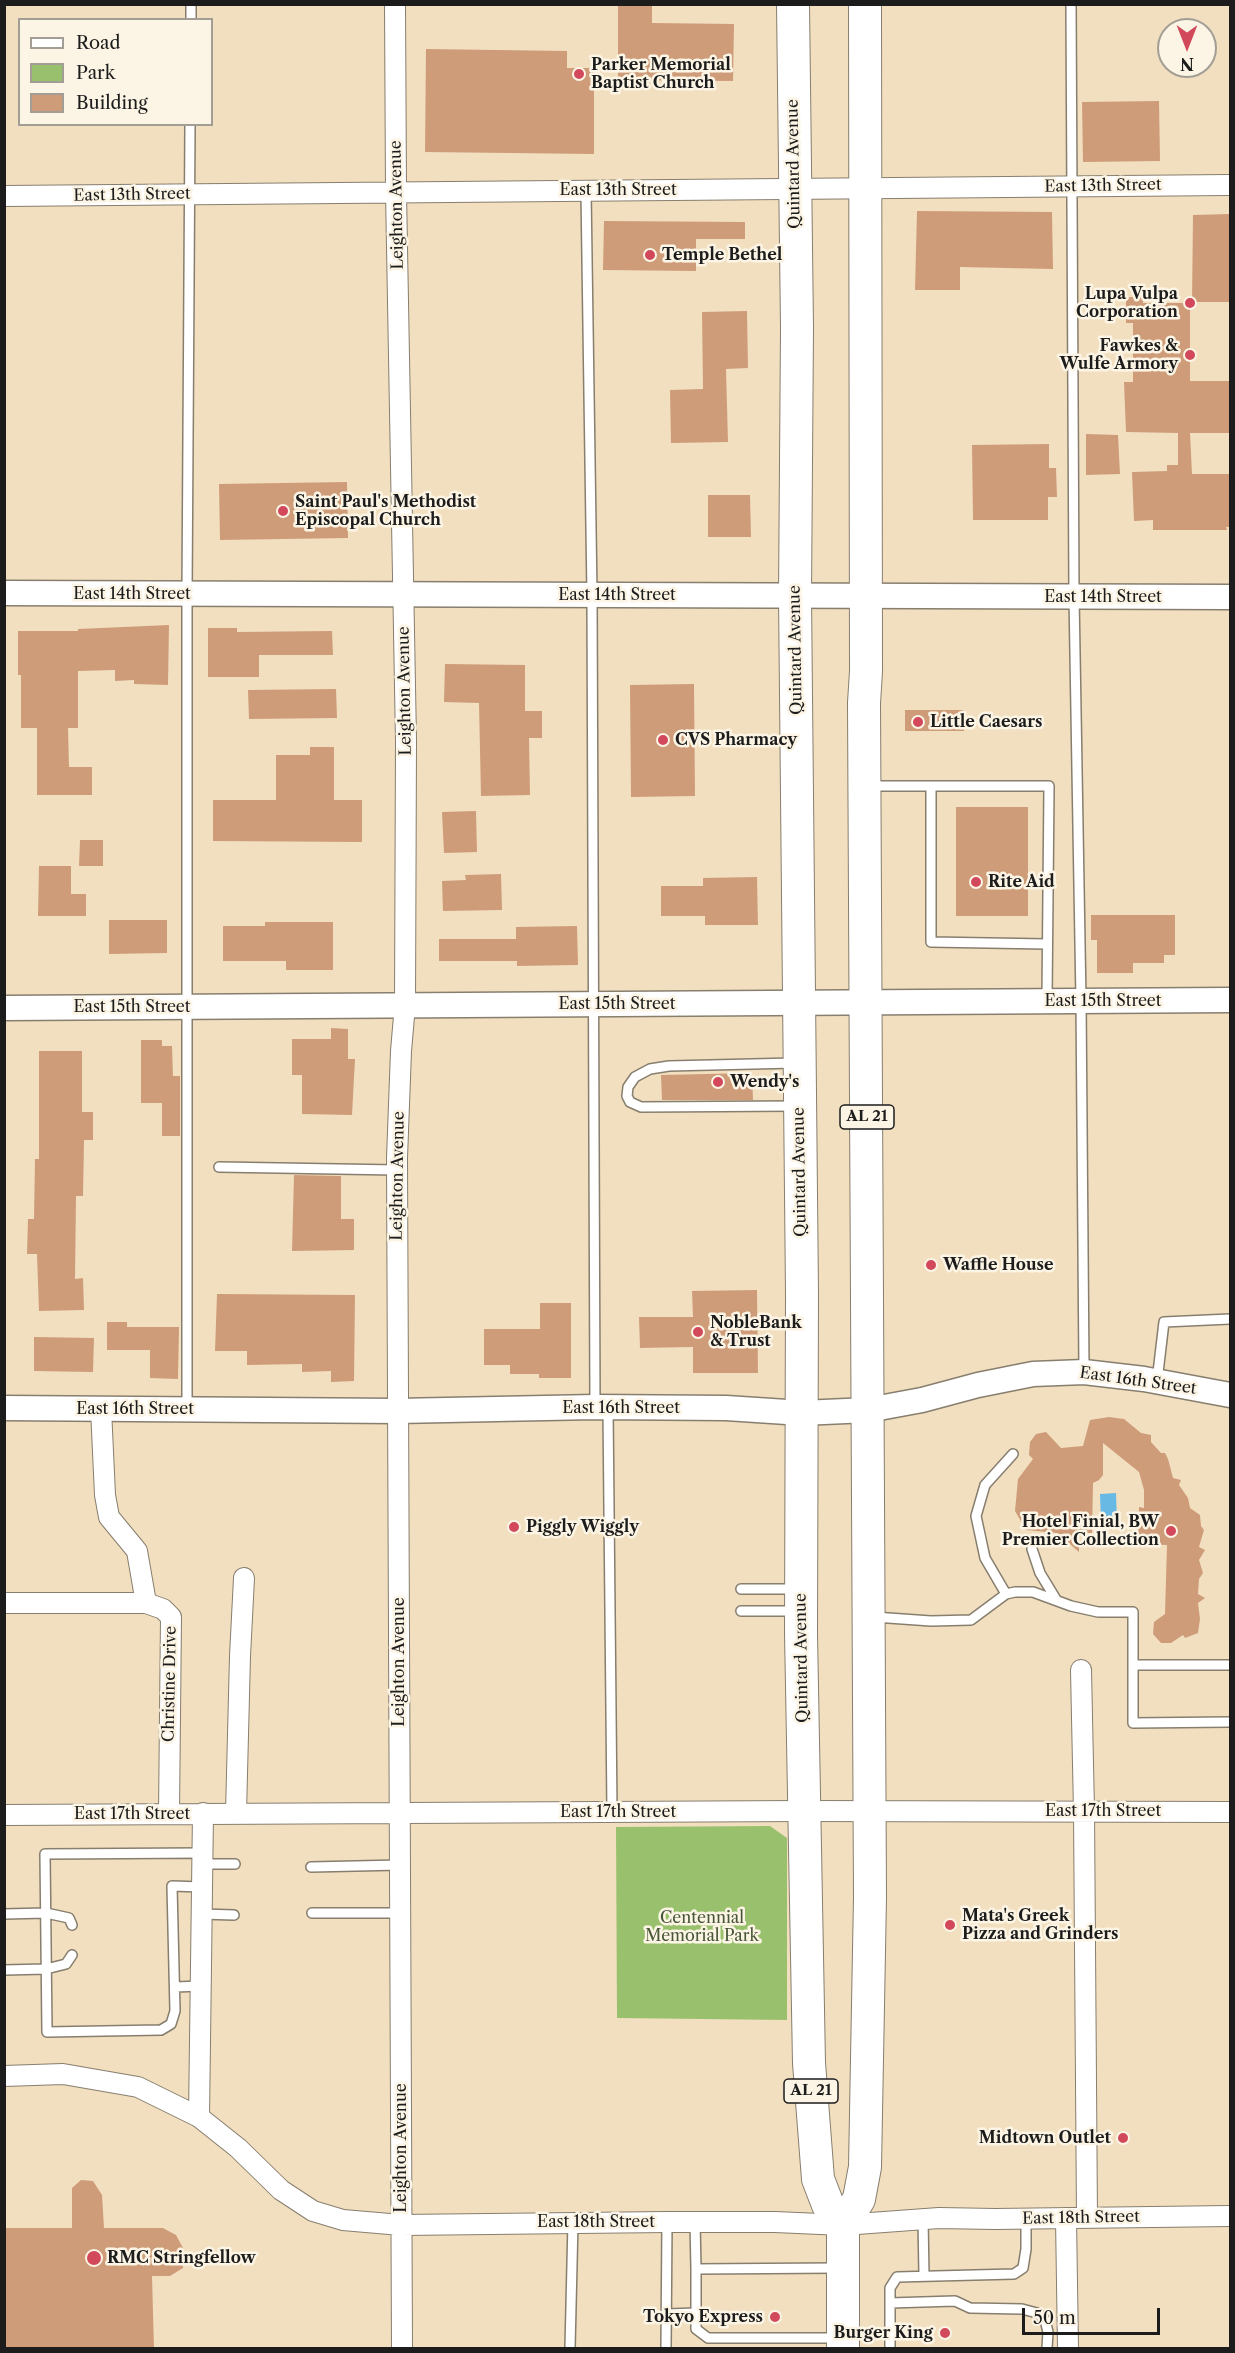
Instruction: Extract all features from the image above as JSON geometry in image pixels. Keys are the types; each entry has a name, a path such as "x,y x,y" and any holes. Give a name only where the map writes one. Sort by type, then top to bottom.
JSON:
{"highway":[{"name":"Quintard Avenue","path":"793,4 797,328 795,596 800,1106 801,1600 809,2062 818,2179 828,2205 843,2224"},
{"name":"AL 21","path":"843,2224 859,2199 865,2167 870,1897 865,786 865,4"},
{"path":"843,2224 843,2343"}],"street":[{"name":"Leighton Avenue","path":"395,4 396,192 406,741 405,1005 401,1051 398,1170 397,1411 402,2349"},
{"name":"East 13th Street","path":"4,196 1230,185"},
{"name":"East 14th Street","path":"4,593 1230,597"},
{"name":"East 15th Street","path":"4,1008 1230,1000"},
{"name":"East 16th Street","path":"4,1408 397,1411 602,1407 726,1408 801,1413 868,1410 922,1400 978,1384 1033,1374 1084,1372 1230,1395"},
{"path":"4,1603 146,1603 137,1551 109,1517 105,1495 101,1409"},
{"path":"236,1813 244,1578"},
{"name":"Christine Drive","path":"146,1603 163,1609 171,1617 169,1813"},
{"path":"1081,1670 1087,2218"},
{"name":"East 17th Street","path":"4,1815 1084,1810 1230,1812"},
{"path":"199,2117 203,1813"},
{"name":"East 18th Street","path":"4,2076 63,2074 138,2087 199,2117 238,2148 281,2190 313,2211 343,2220 401,2224 695,2222 843,2224 923,2219 1230,2216"},
{"path":"1066,2218 1068,2349"}],"lane":[{"path":"1071,4 1074,596 1084,1372"},
{"path":"187,1409 189,1006 187,594 190,126"},
{"path":"586,191 595,1004 612,1812"},
{"path":"865,786 1048,786 1047,1001"},
{"path":"931,786 931,942 1046,944"},
{"path":"799,1062 669,1066 650,1069 635,1077 628,1087 627,1096 630,1102 641,1107 800,1106"},
{"path":"219,1167 398,1170"},
{"path":"1157,1382 1164,1322 1230,1319"},
{"path":"1006,1593 985,1558 976,1516 985,1485 1013,1454"},
{"path":"1032,1549 1040,1573 1057,1601"},
{"path":"741,1589 801,1600"},
{"path":"868,1617 931,1622 971,1620 1006,1593 1033,1592 1098,1612 1133,1612 1133,1723 1230,1722"},
{"path":"741,1611 801,1600"},
{"path":"1133,1665 1230,1665"},
{"path":"202,1887 172,1886 176,2011 171,2024 161,2030 47,2031 45,1854 202,1858 235,1864"},
{"path":"311,1867 400,1865"},
{"path":"4,1914 46,1913 69,1918 72,1925"},
{"path":"312,1914 400,1913"},
{"path":"201,1914 234,1915"},
{"path":"4,1970 46,1969 66,1964 72,1955"},
{"path":"175,1987 201,1986"},
{"path":"923,2219 924,2277"},
{"path":"890,2349 890,2288 897,2277 1014,2274 1023,2268 1026,2249 1026,2219"},
{"path":"570,2349 573,2222"},
{"path":"666,2349 667,2222"},
{"path":"695,2222 696,2329 708,2338 843,2343"},
{"path":"696,2269 843,2268"},
{"path":"890,2303 955,2301 970,2308 1022,2309 1037,2313 1045,2320 1047,2349"},
{"path":"667,2314 696,2313"}],"green space":[{"name":"Centennial Memorial Park","path":"770,1826 787,1838 787,2020 617,2018 616,1827"}],"water":[{"path":"1116,1493 1117,1522 1101,1522 1100,1494"}],"building":[{"path":"618,4 652,4 652,23 734,24 733,81 618,80"},
{"name":"Parker Memorial Baptist Church","path":"426,49 567,51 567,68 594,68 594,154 425,152"},
{"path":"1159,101 1160,161 1083,162 1082,102"},
{"path":"917,211 1052,212 1053,269 960,267 960,290 915,290"},
{"path":"1230,214 1230,302 1192,302 1193,215"},
{"name":"Temple Bethel","path":"604,221 745,222 745,239 696,239 696,271 603,270"},
{"path":"1126,297 1144,297 1143,303 1190,303 1190,381 1230,381 1230,433 1190,433 1192,474 1230,474 1230,527 1226,527 1227,530 1153,530 1153,520 1134,521 1132,472 1167,471 1167,465 1178,465 1178,433 1126,432 1124,382 1133,382 1133,323 1126,323"},
{"path":"747,311 748,368 726,369 728,442 671,443 670,390 703,389 702,312"},
{"path":"1086,434 1118,435 1120,474 1086,475"},
{"path":"1049,444 1049,468 1056,468 1057,497 1048,497 1048,520 973,520 972,445"},
{"name":"Saint Paul's Methodist Episcopal Church","path":"347,482 348,538 220,540 219,484"},
{"path":"708,495 750,495 751,537 708,537"},
{"path":"169,625 168,685 134,684 134,680 115,681 115,670 78,671 78,728 68,728 69,767 92,767 92,795 37,795 37,728 21,728 18,631 78,631 78,629"},
{"path":"208,628 237,628 237,632 332,631 333,655 259,655 259,677 208,677"},
{"path":"445,664 525,665 525,711 542,711 542,738 529,738 530,795 481,796 479,703 444,702"},
{"name":"CVS Pharmacy","path":"694,684 695,796 631,797 630,685"},
{"path":"336,689 337,718 249,719 248,690"},
{"path":"905,710 964,710 964,731 905,731"},
{"path":"310,747 334,747 334,800 362,800 362,842 213,841 213,800 276,800 276,755 310,755"},
{"name":"Rite Aid","path":"956,807 1028,807 1028,916 956,916"},
{"path":"476,811 477,852 444,853 442,812"},
{"path":"80,840 103,840 103,866 79,866"},
{"path":"39,866 71,866 71,894 86,894 86,916 38,916"},
{"path":"501,874 502,910 443,911 442,881 466,880 465,875"},
{"path":"757,877 758,925 705,925 705,916 661,916 661,886 703,886 703,878"},
{"path":"1091,915 1175,915 1175,955 1164,955 1164,963 1133,963 1133,973 1097,973 1097,940 1091,940"},
{"path":"109,920 167,920 167,953 109,954"},
{"path":"265,922 333,922 333,970 286,970 286,961 223,961 223,926 265,926"},
{"path":"577,926 578,965 517,966 517,961 439,961 439,939 516,939 516,927"},
{"path":"331,1028 348,1029 348,1059 355,1059 352,1115 302,1114 302,1075 292,1075 292,1039 331,1039"},
{"path":"141,1040 162,1040 162,1046 172,1046 173,1076 180,1076 180,1136 162,1136 162,1103 141,1103"},
{"path":"39,1051 82,1051 82,1112 93,1112 93,1140 84,1140 83,1196 76,1196 75,1279 83,1278 84,1310 39,1311 37,1254 27,1254 28,1219 34,1219 35,1159 39,1159"},
{"name":"Wendy's","path":"752,1073 753,1100 662,1100 661,1075"},
{"path":"294,1175 341,1176 341,1219 354,1219 354,1250 292,1251"},
{"name":"NobleBank & Trust","path":"757,1290 758,1373 693,1373 693,1347 640,1348 639,1317 693,1317 692,1291"},
{"path":"217,1294 355,1295 354,1381 331,1382 331,1371 302,1372 302,1364 247,1365 247,1351 215,1351"},
{"path":"540,1303 571,1303 571,1378 539,1378 539,1374 510,1374 510,1365 484,1365 484,1329 540,1329"},
{"path":"107,1322 127,1322 127,1327 179,1327 178,1379 150,1378 150,1350 107,1350"},
{"path":"34,1337 94,1338 93,1372 34,1371"},
{"name":"Hotel Finial, BW Premier Collection","path":"1109,1417 1124,1419 1141,1433 1151,1435 1151,1442 1161,1453 1165,1453 1173,1478 1181,1480 1179,1485 1188,1498 1190,1508 1200,1515 1201,1526 1204,1530 1199,1547 1205,1550 1199,1560 1203,1573 1199,1579 1198,1594 1205,1598 1198,1603 1200,1619 1198,1633 1185,1638 1183,1635 1171,1643 1161,1643 1153,1634 1154,1622 1165,1614 1167,1545 1138,1544 1139,1507 1144,1508 1144,1490 1139,1472 1103,1443 1103,1475 1093,1483 1092,1533 1079,1533 1079,1552 1057,1533 1026,1530 1015,1511 1018,1479 1033,1459 1029,1455 1030,1442 1036,1434 1046,1432 1061,1448 1083,1446 1090,1420"},
{"name":"RMC Stringfellow","path":"81,2180 93,2181 102,2195 104,2228 163,2228 176,2235 183,2248 183,2268 170,2276 152,2276 154,2349 4,2349 4,2228 72,2228 72,2188"}],"place":[{"name":"Parker Memorial Baptist Church","path":"579,74"},
{"name":"Temple Bethel","path":"650,255"},
{"name":"Lupa Vulpa Corporation","path":"1190,303"},
{"name":"Fawkes & Wulfe Armory","path":"1190,355"},
{"name":"Saint Paul's Methodist Episcopal Church","path":"283,511"},
{"name":"Little Caesars","path":"918,722"},
{"name":"CVS Pharmacy","path":"663,740"},
{"name":"Rite Aid","path":"976,882"},
{"name":"Wendy's","path":"718,1082"},
{"name":"Waffle House","path":"931,1265"},
{"name":"NobleBank & Trust","path":"698,1332"},
{"name":"Piggly Wiggly","path":"514,1527"},
{"name":"Hotel Finial, BW Premier Collection","path":"1171,1531"},
{"name":"Mata's Greek Pizza and Grinders","path":"950,1925"},
{"name":"Midtown Outlet","path":"1123,2138"},
{"name":"RMC Stringfellow","path":"94,2258"},
{"name":"Tokyo Express","path":"775,2317"},
{"name":"Burger King","path":"945,2333"}]}
